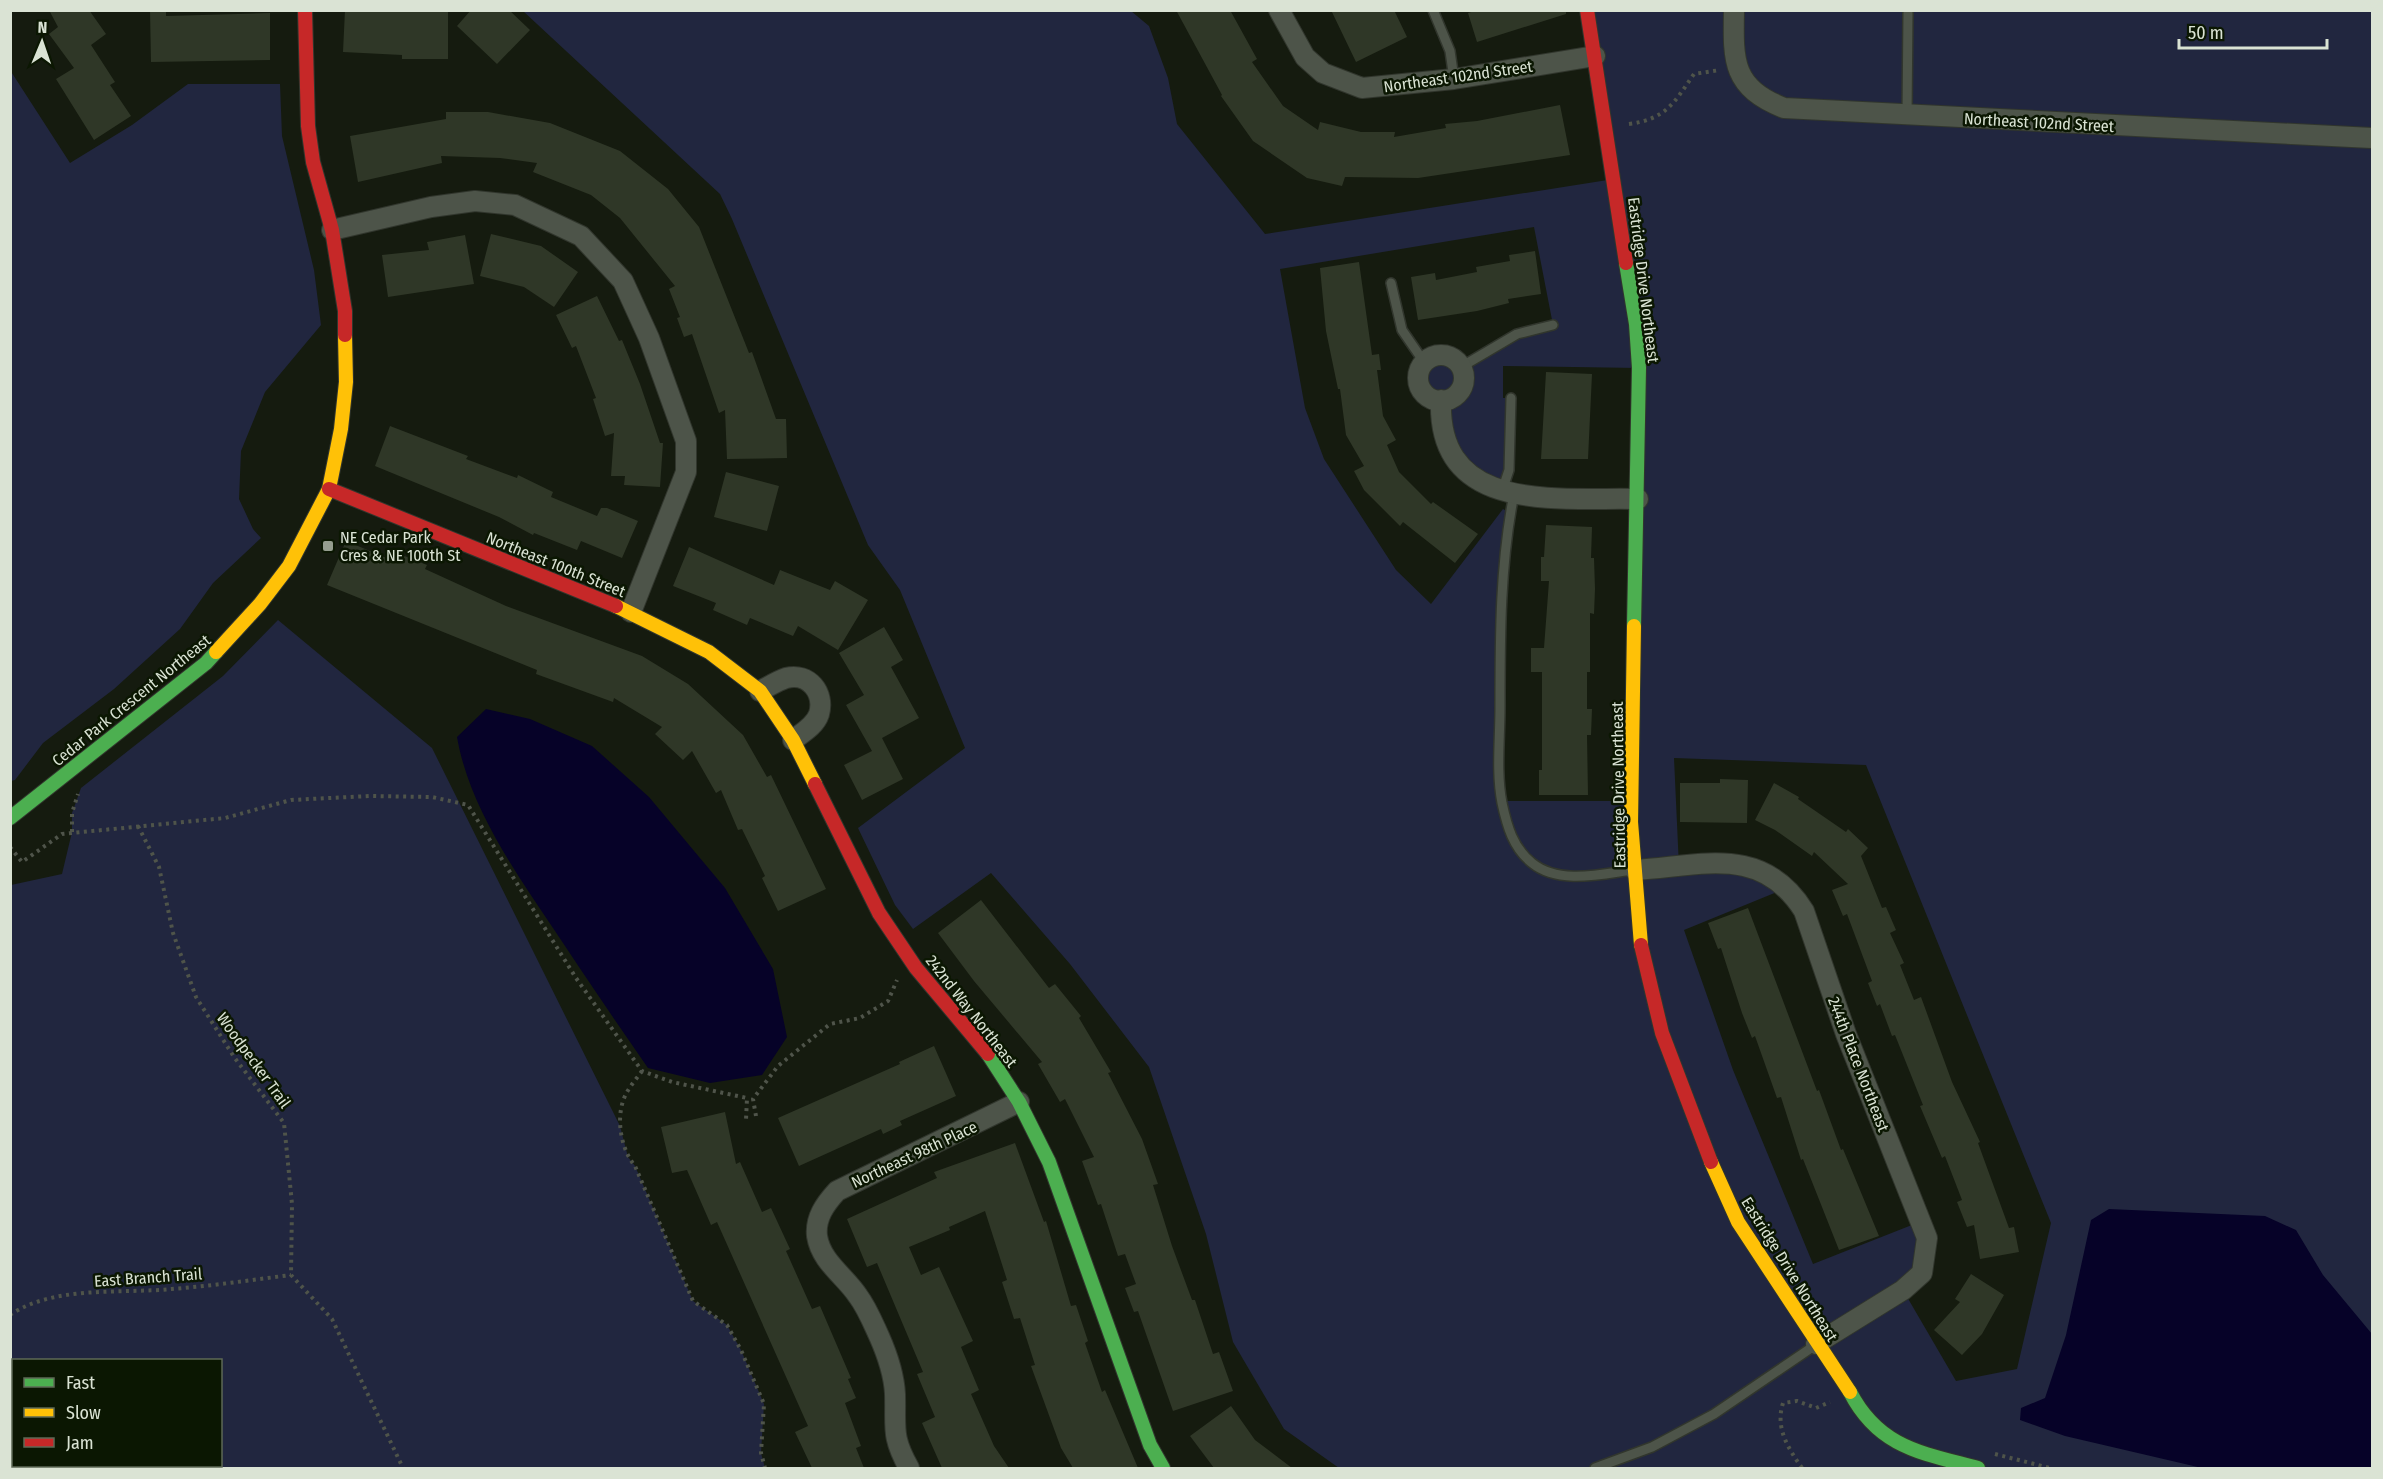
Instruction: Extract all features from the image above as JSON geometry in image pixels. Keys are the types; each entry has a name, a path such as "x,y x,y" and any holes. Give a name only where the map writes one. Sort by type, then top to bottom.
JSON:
{"street":[{"name":"Cedar Park Crescent Northeast","path":"10,819 206,663 226,644 276,585 328,489 341,429 346,382 345,311 332,230 313,162 308,126 305,10"},
{"name":"Northeast 102nd Street","path":"1279,10 1305,57 1323,73 1362,88 1454,80 1595,56"},
{"name":"Eastridge Drive Northeast","path":"1587,10 1636,324 1639,368 1632,780 1635,870 1641,943 1654,1000 1674,1070 1700,1138 1738,1222 1816,1344 1848,1389 1860,1412 1884,1436 1906,1449 1978,1468"},
{"path":"1734,10 1735,61"},
{"name":"Northeast 102nd Street","path":"1735,61 1746,86 1762,99 1785,108 2373,138"},
{"path":"332,230 431,207 475,201 515,205 581,236 623,281 653,349 686,441 686,472 631,612"},
{"path":"1437,355 1451,357 1461,367 1464,374 1462,388 1452,398 1441,400 1432,398 1421,389 1418,375 1424,362 1437,355"},
{"path":"1441,400 1440,423 1447,449 1460,466 1489,488 1508,492 1638,499"},
{"name":"Northeast 100th Street","path":"328,489 631,612 709,652 760,691"},
{"path":"760,691 786,678 800,677 814,684 820,697 819,715 810,728 793,740"},
{"name":"242nd Way Northeast","path":"760,691 793,740 879,913 916,968 993,1060 1019,1102 1049,1162 1150,1445 1163,1468"},
{"name":"244th Place Northeast","path":"1635,870 1728,863 1754,868 1776,878 1793,894 1804,911 1846,1034 1927,1238 1922,1273 1887,1301 1816,1344"},
{"name":"Northeast 98th Place","path":"909,1468 897,1446 893,1428 895,1393 892,1373 880,1337 857,1294 821,1251 817,1235 819,1218 837,1191 1019,1102"}],"lane":[{"path":"1433,10 1450,51 1454,80"},
{"path":"1907,116 1908,13"},
{"path":"1392,283 1402,330 1424,362"},
{"path":"1461,367 1517,334 1553,325"},
{"path":"1511,398 1500,617 1500,787 1510,831 1522,854 1533,864 1551,874 1574,876 1635,870"},
{"path":"1595,1468 1652,1447 1714,1414 1816,1344"}],"path":[{"path":"1629,124 1649,121 1669,109 1694,74 1735,61"},
{"path":"72,832 72,813 81,788"},
{"path":"10,847 22,862 56,837 72,832 225,818 291,800 432,796 468,805 576,978 642,1071 672,1082 747,1098 746,1120"},
{"name":"Woodpecker Trail","path":"138,825 159,867 173,933 196,998 234,1057 284,1123 292,1204 291,1275"},
{"path":"756,1116 753,1099 778,1066 830,1024 860,1018 888,1001 897,979"},
{"path":"642,1071 625,1095 620,1126 628,1157 635,1166 693,1301 726,1325 741,1350 764,1404 761,1453 765,1468"},
{"path":"291,1275 332,1319 403,1468"},
{"name":"East Branch Trail","path":"10,1315 27,1303 94,1292 171,1289 291,1275"},
{"path":"1802,1468 1786,1446 1779,1417 1783,1403 1797,1401 1816,1408 1831,1401"}],"shaded area":[{"path":"523,11 1131,11 1149,26 1168,78 1177,124 1265,234 1614,179 1587,11 2372,11 2372,1468 1339,1468 1284,1429 1233,1342 1206,1234 1149,1067 1070,964 991,873 913,929 895,905 858,828 965,748 900,590 868,545 720,194","holes":["1534,227 1553,325 1494,347 1462,367 1452,358 1442,355 1432,357 1424,362 1419,380 1422,389 1432,398 1473,476 1502,491 1509,470 1511,398 1503,398 1503,366 1639,368 1631,801 1502,801 1503,572 1510,513 1503,509 1431,604 1396,570 1324,459 1305,408 1280,269","1674,758 1866,765 2051,1223 2017,1369 1956,1381 1903,1290 1927,1238 1922,1221 1813,1264 1733,1070 1684,930 1787,888 1728,863 1679,867"]},
{"path":"10,70 70,163 132,125 188,84 280,84 282,136 314,270 321,325 265,392 241,451 239,499 253,529 261,538 213,583 180,629 114,689 43,743 15,780 11,781"},
{"path":"278,620 432,748 620,1126 628,1157 635,1166 693,1301 727,1325 741,1350 764,1404 761,1453 765,1468 11,1468 11,885 62,874 72,832 72,813 81,788 223,676"},
{"path":"486,709 530,719 592,746 649,797 725,888 773,969 787,1037 762,1075 710,1083 648,1068 523,883 482,812 463,763 457,737"},
{"path":"2109,1209 2265,1216 2296,1230 2323,1275 2372,1334 2372,1468 2202,1468 2065,1436 2020,1420 2021,1408 2045,1398 2066,1335 2091,1220"}],"building":[{"path":"49,10 89,10 106,34 91,45 115,82 110,85 131,116 94,140 56,79 74,68 49,34 58,27"},
{"path":"150,10 166,10 166,16 270,13 270,60 151,62"},
{"path":"345,10 448,10 448,59 402,59 402,55 343,52"},
{"path":"471,10 509,10 530,30 497,64 457,26"},
{"path":"1176,10 1230,10 1257,59 1252,62 1283,106 1318,130 1320,122 1361,132 1395,132 1394,137 1446,128 1445,124 1477,121 1560,105 1570,155 1418,178 1345,177 1342,186 1307,178 1253,141 1221,96"},
{"path":"1331,10 1394,10 1407,37 1356,62"},
{"path":"1478,10 1566,10 1566,14 1477,42 1468,13"},
{"path":"446,112 488,112 550,123 620,151 668,189 699,227 749,353 752,352 776,419 786,419 787,458 727,459 725,410 719,413 692,334 684,337 677,318 680,317 669,289 675,286 620,218 591,195 533,172 537,163 500,158 441,156 442,163 358,182 350,136 446,119"},
{"path":"491,234 541,246 578,272 554,307 524,287 480,276"},
{"path":"465,235 474,284 388,297 382,255 429,250 427,242"},
{"path":"1535,251 1541,294 1508,299 1509,303 1477,311 1418,320 1411,277 1435,273 1436,280 1477,272 1476,267 1510,261 1509,255"},
{"path":"1359,262 1372,355 1379,354 1381,370 1377,370 1383,416 1396,440 1387,445 1399,472 1431,504 1433,502 1478,534 1455,563 1403,522 1400,526 1364,490 1354,471 1364,466 1346,435 1340,389 1338,389 1326,331 1320,268"},
{"path":"597,296 619,341 622,340 660,443 663,443 660,487 624,485 625,476 611,476 614,433 605,436 593,399 596,398 576,346 572,348 556,315"},
{"path":"1546,372 1592,374 1588,459 1541,459"},
{"path":"390,426 468,456 466,459 517,478 518,475 553,492 551,497 597,516 601,508 607,508 638,521 622,558 581,541 577,550 534,533 533,535 499,517 375,466"},
{"path":"726,472 779,486 767,531 714,517"},
{"path":"1546,525 1592,527 1591,558 1594,558 1595,589 1594,614 1590,613 1590,672 1587,672 1587,709 1592,709 1591,735 1587,735 1588,795 1539,795 1539,770 1542,770 1542,672 1531,672 1531,648 1544,648 1549,581 1541,581 1541,557 1544,557"},
{"path":"346,541 389,559 392,551 427,565 425,569 506,606 642,656 688,684 743,735 767,777 771,775 826,889 778,911 762,878 765,876 742,829 738,830 721,790 716,793 692,751 683,760 655,734 662,727 614,698 613,702 536,674 537,670 327,585"},
{"path":"689,547 774,585 780,570 830,590 835,581 868,600 838,650 798,626 793,636 750,618 747,625 713,610 716,603 673,586"},
{"path":"884,627 903,660 891,667 919,718 882,738 903,779 862,800 844,765 872,751 846,705 864,695 839,653"},
{"path":"1720,779 1748,780 1747,823 1680,822 1680,783 1720,783"},
{"path":"1774,783 1799,797 1798,799 1846,832 1848,829 1868,848 1861,856 1882,908 1886,907 1896,930 1890,933 1904,963 1900,965 1914,1000 1921,997 1952,1082 1980,1142 1978,1143 2009,1228 2014,1227 2019,1252 1980,1259 1974,1225 1967,1227 1957,1202 1962,1200 1945,1156 1942,1158 1920,1106 1923,1105 1895,1035 1892,1036 1880,1004 1877,1006 1868,983 1872,981 1847,914 1843,916 1832,890 1848,884 1814,852 1812,856 1775,830 1755,820"},
{"path":"981,900 1049,988 1055,984 1081,1016 1079,1018 1111,1072 1108,1073 1142,1139 1158,1184 1153,1185 1192,1300 1195,1300 1213,1354 1219,1352 1233,1391 1173,1411 1138,1311 1134,1312 1125,1288 1136,1284 1125,1254 1118,1256 1101,1204 1098,1205 1082,1161 1094,1157 1065,1099 1060,1102 1038,1064 1042,1062 974,981 938,933"},
{"path":"1748,908 1817,1091 1819,1090 1841,1150 1843,1149 1879,1236 1839,1250 1803,1159 1801,1160 1781,1097 1777,1098 1755,1036 1752,1038 1742,1013 1721,948 1718,949 1708,923"},
{"path":"934,1046 956,1096 900,1121 902,1125 883,1134 881,1129 799,1166 778,1118 900,1064 899,1062"},
{"path":"725,1112 736,1164 740,1162 762,1212 771,1208 790,1249 786,1251 812,1309 820,1306 851,1378 848,1379 856,1398 845,1403 861,1446 856,1448 864,1468 812,1468 795,1432 808,1426 717,1222 711,1225 687,1170 672,1173 661,1127"},
{"path":"1015,1143 1044,1222 1046,1221 1071,1306 1076,1305 1088,1341 1085,1343 1102,1392 1105,1390 1138,1468 1073,1468 1061,1448 1031,1366 1035,1365 1020,1318 1014,1319 1002,1282 1007,1280 985,1211 949,1227 950,1230 909,1247 921,1275 939,1267 973,1341 961,1347 979,1390 971,1394 994,1446 1009,1468 942,1468 922,1423 935,1417 917,1374 923,1372 877,1263 867,1267 847,1219 937,1178 934,1172"},
{"path":"1971,1274 2004,1295 1982,1334 1962,1355 1934,1330 1960,1302 1955,1299"},
{"path":"1231,1406 1255,1440 1292,1468 1214,1468 1190,1436"}],"traffic: fast":[{"path":"1626,263 1636,324 1639,368 1634,626"},
{"path":"10,818 206,663 216,652"},
{"path":"988,1054 1019,1102 1049,1162 1150,1445 1163,1468"},
{"path":"1850,1392 1862,1411 1888,1437 1938,1458 1978,1468"}],"traffic: slow":[{"path":"216,652 260,604 289,566 329,489 341,429 346,382 345,335"},
{"path":"616,606 709,652 760,691 793,740 815,784"},
{"path":"1634,626 1631,822 1641,945"},
{"path":"1711,1162 1738,1222 1850,1392"}],"traffic: jam":[{"path":"305,10 308,126 313,162 332,230 345,311 345,335"},
{"path":"1587,10 1626,263"},
{"path":"329,489 616,606"},
{"path":"815,784 879,913 916,968 988,1054"},
{"path":"1641,945 1662,1033 1711,1162"}],"place":[{"name":"NE Cedar Park Cres & NE 100th St","path":"328,546"}]}
